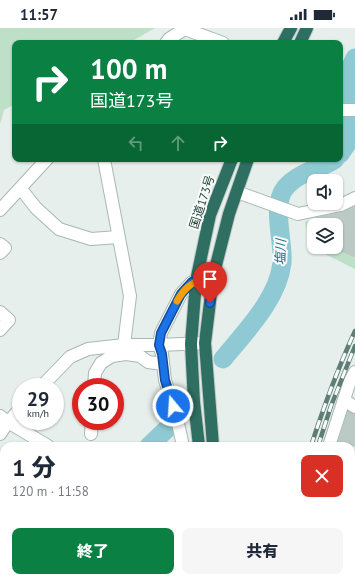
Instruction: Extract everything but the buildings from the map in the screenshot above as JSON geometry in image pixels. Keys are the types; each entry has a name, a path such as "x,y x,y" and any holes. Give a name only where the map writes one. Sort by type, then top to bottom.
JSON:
{"highway":[{"path":"285,40 291,28"},
{"path":"301,40 307,28"},
{"name":"国道173号","path":"199,442 194,402 191,344 196,281 210,215 231,162"},
{"path":"213,442 205,343 214,277 229,214 247,162"}],"street":[{"path":"168,37 186,28 216,40"},
{"path":"343,110 355,110"},
{"path":"0,210 44,162"},
{"path":"105,162 130,296 124,345"},
{"path":"21,189 36,208 60,229 91,239 118,237"},
{"path":"237,192 298,214 341,205 355,198"},
{"path":"0,244 5,248 0,253"},
{"path":"182,442 178,419 165,380 159,345 161,333 181,294 192,282 214,277"},
{"path":"0,312 9,320 0,330"},
{"path":"50,378 70,357 88,349 124,345 205,343"},
{"path":"95,378 95,373 101,363 112,356 126,354 140,356 148,362 163,364"},
{"path":"330,442 350,381 355,372"},
{"path":"344,400 355,407"},
{"path":"0,434 4,419 41,442"},
{"path":"91,430 91,434"}],"green space":[{"path":"0,28 155,28 134,40 12,40 12,106 4,110 0,124"},
{"path":"343,252 355,257 355,269 325,254 343,254"}],"waterway":[{"name":"塩川","path":"343,150 348,142 352,130 350,69 355,58"},
{"name":"塩川","path":"223,359 259,314 274,289 279,276 282,263 282,254 278,214 281,196 285,188 302,175 330,162"},
{"name":"塩川","path":"153,442 172,424"}],"railway":[{"path":"312,442 332,387 355,331"},
{"path":"319,442 331,406 355,346"}],"slow traffic":[{"path":"177,301 192,282 204,279"}],"route":[{"path":"173,406 165,380 162,354 159,345 161,333 181,294 192,282 214,277 210,303"}]}
